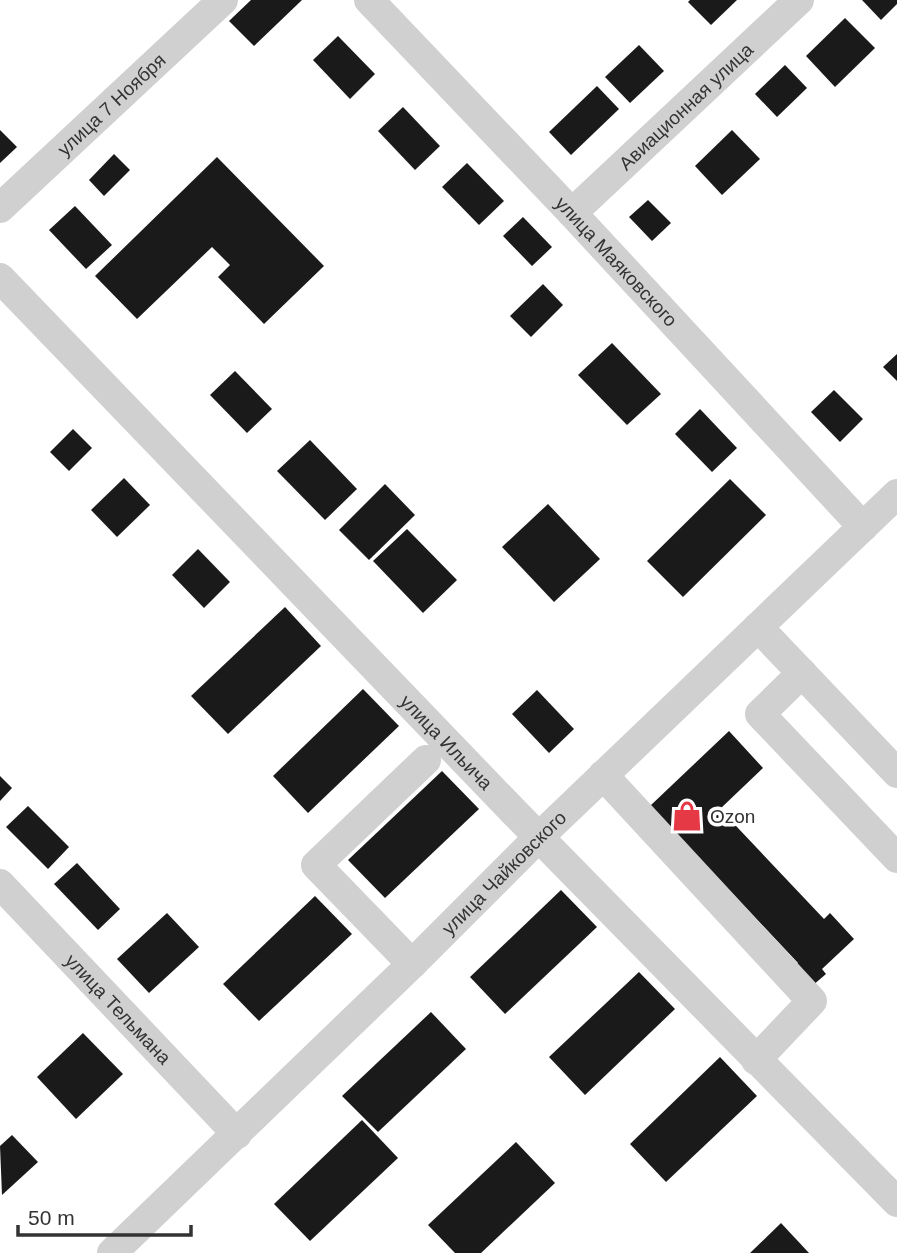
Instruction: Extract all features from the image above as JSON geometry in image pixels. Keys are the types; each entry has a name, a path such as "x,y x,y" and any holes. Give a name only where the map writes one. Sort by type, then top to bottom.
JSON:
{"street":[{"name":"улица 7 Ноября","path":"0,208 223,0"},
{"name":"улица Маяковского","path":"369,0 572,213 863,527"},
{"name":"Авиационная улица","path":"572,213 799,0"},
{"name":"улица Ильича","path":"0,278 538,837 897,1202"},
{"name":"улица Чайковского","path":"112,1253 412,964 538,837 897,494"},
{"path":"758,627 897,773"},
{"path":"802,673 760,714 897,858"},
{"path":"412,964 316,865 426,760"},
{"path":"603,775 813,1001 756,1060"},
{"name":"улица Тельмана","path":"0,884 237,1134"}],"building":[{"path":"251,0 302,0 254,46 229,21"},
{"path":"737,0 711,25 688,2"},
{"path":"862,0 897,0 897,4 881,20"},
{"path":"845,18 875,48 835,87 806,56"},
{"path":"338,36 375,74 350,99 313,60"},
{"path":"639,45 664,71 630,103 605,77"},
{"path":"785,65 807,88 777,117 755,94"},
{"path":"597,86 619,109 571,155 549,132"},
{"path":"403,107 440,146 415,170 378,131"},
{"path":"0,130 17,147 0,163"},
{"path":"732,130 760,159 722,195 695,166"},
{"path":"114,154 130,170 104,196 89,180"},
{"path":"217,157 324,266 264,324 218,277 230,265 212,247 137,319 95,276"},
{"path":"467,163 504,201 479,225 442,187"},
{"path":"648,200 671,223 652,241 629,217"},
{"path":"75,206 112,245 86,269 49,230"},
{"path":"523,217 552,247 532,266 503,236"},
{"path":"543,284 563,305 531,337 510,316"},
{"path":"612,343 661,394 627,425 578,375"},
{"path":"897,354 897,381 883,367"},
{"path":"235,371 272,409 247,433 210,395"},
{"path":"834,390 863,419 840,442 811,412"},
{"path":"700,409 737,448 712,472 675,434"},
{"path":"73,429 92,448 69,471 50,452"},
{"path":"310,440 357,489 325,520 277,471"},
{"path":"124,478 150,505 117,537 91,510"},
{"path":"730,479 766,515 683,597 647,561"},
{"path":"385,484 415,515 369,560 339,530"},
{"path":"548,504 600,559 554,602 502,547"},
{"path":"407,529 457,580 423,613 373,561"},
{"path":"198,549 230,582 204,608 172,575"},
{"path":"285,607 321,646 228,734 191,696"},
{"path":"363,689 399,726 308,813 273,776"},
{"path":"537,690 574,729 549,753 512,714"},
{"path":"729,731 763,768 720,809 824,919 830,913 854,939 822,969 826,974 812,986 794,967 798,963 650,806"},
{"path":"442,771 479,809 385,898 348,860"},
{"path":"0,776 12,788 0,801"},
{"path":"28,806 69,847 48,869 6,827"},
{"path":"77,863 120,909 98,930 54,884"},
{"path":"561,890 597,927 505,1014 470,977"},
{"path":"315,896 352,934 259,1021 223,984"},
{"path":"167,913 199,947 149,993 117,959"},
{"path":"639,972 675,1009 585,1095 549,1057"},
{"path":"431,1012 466,1049 378,1132 342,1096"},
{"path":"83,1033 123,1074 76,1119 37,1077"},
{"path":"720,1057 757,1096 666,1182 630,1144"},
{"path":"362,1120 398,1158 310,1241 274,1204"},
{"path":"12,1135 38,1162 2,1195 0,1146"},
{"path":"516,1142 555,1183 481,1253 455,1253 428,1225"},
{"path":"781,1223 809,1253 750,1253"}],"place":[{"name":"Ozon","path":"687,816"}]}
